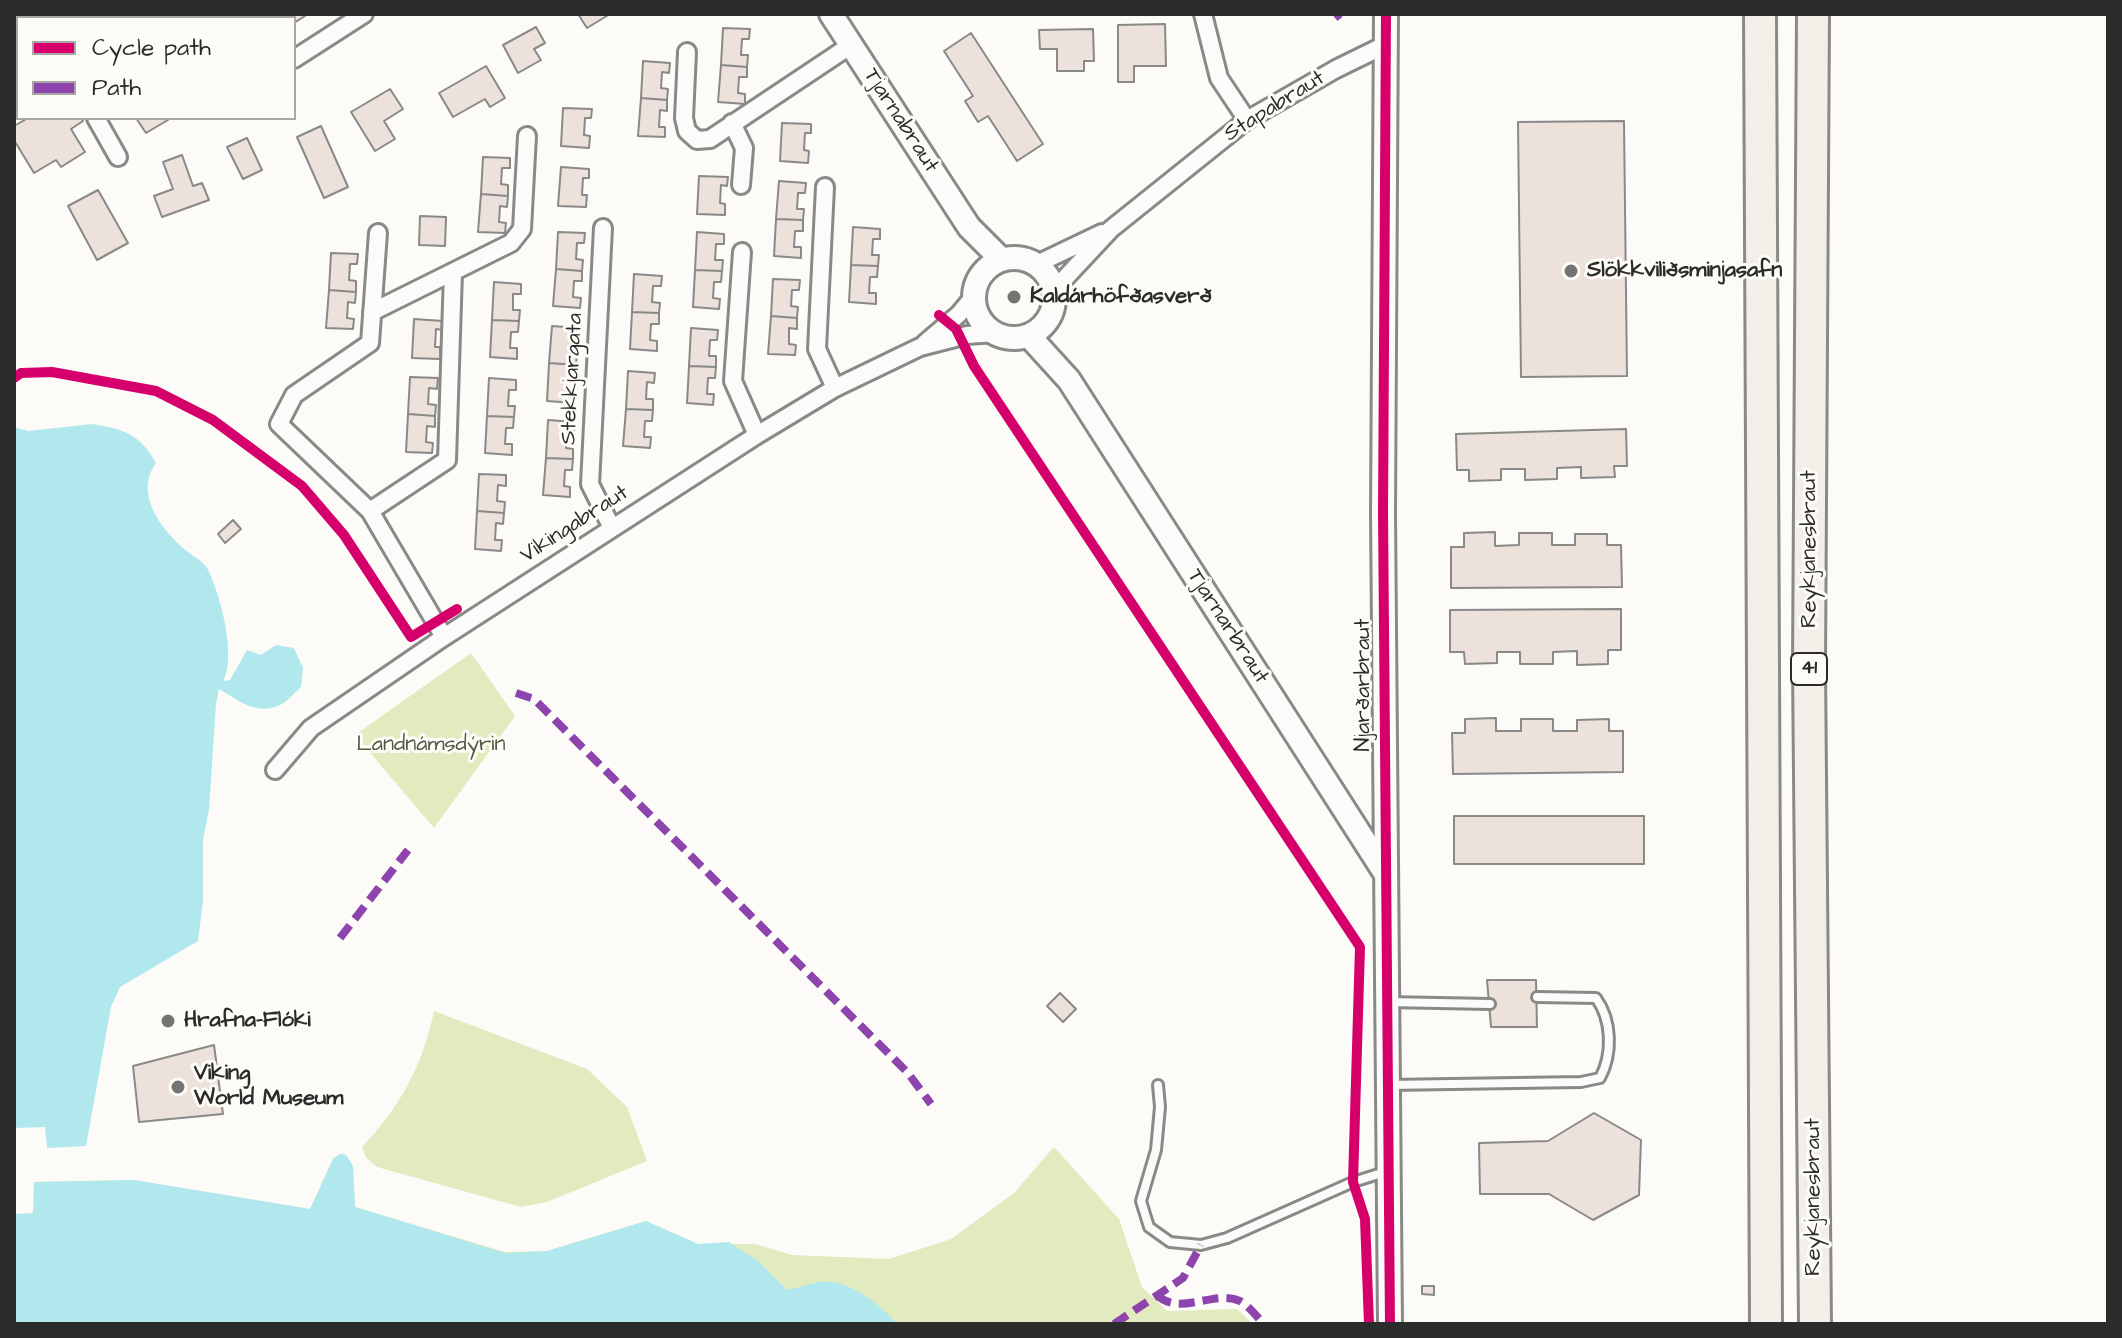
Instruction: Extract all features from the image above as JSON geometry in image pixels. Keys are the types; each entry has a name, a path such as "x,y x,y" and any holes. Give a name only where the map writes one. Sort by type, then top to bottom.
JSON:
{"highway":[{"name":"41","path":"1760,14 1766,1324"},
{"name":"Reykjanesbraut","path":"1813,14 1809,682 1815,1324"}],"street":[{"path":"296,58 364,14"},
{"name":"Tjarnabraut","path":"831,14 969,227 1001,259"},
{"path":"1203,14 1219,78 1247,120"},
{"path":"1385,45 1386,14"},
{"path":"687,52 684,118 687,131 697,140 710,139 851,45"},
{"name":"Stapabraut","path":"1054,290 1111,229 1247,120 1385,45"},
{"name":"Njarðarbraut","path":"1385,45 1383,482 1390,1324"},
{"path":"97,120 118,157"},
{"path":"732,123 744,148 741,185"},
{"path":"372,312 511,243 522,229 527,136"},
{"path":"825,187 817,349 835,388"},
{"name":"Tjarnabraut","path":"969,227 977,285"},
{"name":"Stekkjargata","path":"603,228 590,484 612,528"},
{"name":"Stapabraut","path":"1037,264 1111,229"},
{"path":"378,233 370,343 294,395 279,424 370,511 444,637"},
{"path":"742,252 733,381 757,435"},
{"path":"1013,257 1037,264 1045,271 1054,290 1055,301 1047,321 1029,336 1018,338 995,333 979,318 977,285 990,265 1001,259 1013,257"},
{"path":"370,511 447,460 453,272"},
{"name":"Vikingabraut","path":"920,347 959,314 977,285"},
{"name":"Tjarnarbraut","path":"1047,321 1069,380"},
{"name":"Vikingabraut","path":"275,770 311,728 444,637 757,435 835,388 920,347 967,335 995,333"},
{"name":"Tjarnarbraut","path":"1029,336 1069,380 1385,874"}],"lane":[{"path":"1387,1085 1581,1082 1600,1078 1606,1066 1608,1041 1606,1012 1596,998 1537,997"},
{"path":"1386,1002 1490,1004"},
{"path":"1158,1085 1160,1107 1156,1150 1141,1201 1149,1227 1170,1242 1201,1245 1227,1238 1353,1182 1388,1171"}],"green space":[{"name":"Landnámsdýrin","path":"471,653 515,716 434,828 355,735"},
{"path":"434,1011 587,1069 627,1107 647,1161 547,1202 521,1207 377,1167 366,1158 362,1147 399,1101 408,1084"},
{"path":"1054,1147 1119,1219 1142,1287 1167,1311 1237,1309 1253,1324 202,1324 34,1182 134,1180 310,1209 333,1159 340,1154 346,1155 353,1166 355,1207 505,1252 547,1251 646,1221 698,1244 755,1244 792,1255 889,1259 951,1239 1014,1193"}],"water":[{"path":"92,424 130,434 144,445 156,463 148,487 154,512 169,534 205,566 217,592 228,641 227,670 223,681 230,680 247,650 261,655 276,645 294,648 303,668 301,687 283,704 271,708 255,708 219,689 209,809 203,840 203,901 198,941 120,987 111,1007 86,1146 47,1148 45,1127 14,1128 14,427 28,431"},
{"path":"340,1154 346,1155 353,1166 355,1207 505,1253 547,1251 646,1221 698,1244 729,1242 758,1261 787,1290 819,1282 852,1288 881,1308 897,1324 14,1324 14,1214 33,1213 34,1182 134,1180 310,1209 333,1159"}],"building":[{"path":"129,14 130,16 108,16"},
{"path":"129,14 168,14 165,16"},
{"path":"308,14 296,22 296,16 257,16"},
{"path":"578,14 610,14 587,28"},
{"path":"1165,24 1166,66 1134,66 1134,82 1118,82 1118,25"},
{"path":"536,27 545,43 534,49 541,60 518,73 503,45"},
{"path":"723,28 750,29 749,39 742,39 741,55 748,55 747,67 721,65"},
{"path":"1093,29 1094,61 1084,61 1084,71 1057,71 1057,49 1040,49 1039,30"},
{"path":"971,33 1043,144 1017,161 988,116 978,122 965,101 973,96 944,51"},
{"path":"14,42 16,94 14,90"},
{"path":"643,61 670,63 669,73 662,72 661,88 668,89 667,100 641,98"},
{"path":"721,65 747,67 747,77 739,77 738,93 745,94 745,104 718,102"},
{"path":"486,66 505,98 490,107 485,99 453,117 439,93"},
{"path":"390,89 403,109 384,121 395,139 375,151 351,112"},
{"path":"641,98 667,100 667,111 660,110 659,127 665,127 665,137 638,136"},
{"path":"563,108 592,109 591,118 585,118 584,135 590,136 589,148 561,146"},
{"path":"24,120 82,120 71,129 85,152 61,167 56,160 34,173 14,140 14,126"},
{"path":"137,120 168,120 146,133"},
{"path":"1624,121 1627,376 1521,377 1518,122"},
{"path":"782,123 811,124 811,133 805,133 804,150 809,151 808,163 780,161"},
{"path":"321,126 348,187 324,198 297,137"},
{"path":"247,138 262,170 243,179 227,147"},
{"path":"182,155 193,186 202,183 209,200 162,217 154,196 173,189 163,162"},
{"path":"483,157 510,158 510,168 502,168 501,184 508,185 508,196 481,194"},
{"path":"561,167 589,169 589,178 583,178 582,195 587,195 586,207 558,206"},
{"path":"699,176 728,177 727,186 721,185 720,203 725,204 725,215 697,214"},
{"path":"779,181 806,183 805,193 798,193 797,209 804,209 803,220 776,219"},
{"path":"98,190 128,243 97,260 68,206"},
{"path":"481,194 508,196 507,207 500,206 499,222 506,223 505,233 478,232"},
{"path":"420,216 446,217 445,246 419,245"},
{"path":"776,219 803,220 803,231 795,231 794,247 801,247 801,258 774,256"},
{"path":"853,227 880,229 880,239 873,239 872,255 879,255 878,266 851,265"},
{"path":"558,232 585,233 584,243 577,243 576,259 583,260 582,271 556,269"},
{"path":"697,232 724,234 724,244 716,244 715,260 723,260 722,271 695,270"},
{"path":"331,253 358,254 357,264 350,264 349,280 356,281 356,292 329,290"},
{"path":"851,265 878,266 877,277 870,277 869,293 876,293 876,304 849,302"},
{"path":"556,269 582,271 582,281 574,281 573,297 581,298 580,308 553,306"},
{"path":"695,270 722,271 721,282 714,282 713,298 720,299 719,309 693,307"},
{"path":"634,274 662,276 661,286 653,286 652,302 660,303 659,313 632,312"},
{"path":"773,279 800,280 799,290 792,290 791,306 798,307 797,318 771,316"},
{"path":"494,282 521,284 521,294 513,294 513,310 520,310 519,321 492,320"},
{"path":"329,290 356,292 355,303 348,302 347,318 354,319 353,329 326,328"},
{"path":"632,312 659,313 659,324 651,324 650,340 657,341 657,351 630,349"},
{"path":"771,316 797,318 797,329 789,328 789,344 796,345 795,355 768,354"},
{"path":"414,319 443,321 442,330 436,329 435,347 440,347 440,359 412,358"},
{"path":"492,320 519,321 518,332 511,332 510,348 517,348 517,359 490,357"},
{"path":"552,326 579,328 578,338 571,337 570,354 577,354 576,365 549,363"},
{"path":"691,328 718,330 717,340 710,340 709,356 716,356 716,367 689,366"},
{"path":"549,363 576,365 576,376 568,375 567,392 575,392 574,403 547,401"},
{"path":"689,366 716,367 715,378 708,378 707,394 714,394 713,405 687,403"},
{"path":"628,371 655,373 654,383 647,382 646,399 653,399 653,410 626,409"},
{"path":"410,377 438,378 437,389 429,388 428,404 436,405 435,416 408,414"},
{"path":"489,378 516,380 516,390 509,390 508,406 515,406 514,417 487,416"},
{"path":"626,409 653,410 652,421 645,421 644,437 651,437 650,448 623,446"},
{"path":"408,414 435,416 435,427 427,426 426,442 433,443 432,453 406,452"},
{"path":"487,416 514,417 513,428 506,428 505,444 512,444 512,455 485,453"},
{"path":"548,420 575,422 574,432 567,432 566,448 573,449 573,459 546,458"},
{"path":"1626,429 1627,466 1614,466 1615,477 1581,478 1581,467 1557,468 1557,479 1525,480 1525,469 1501,469 1501,480 1469,481 1469,470 1457,470 1456,434"},
{"path":"546,458 573,459 572,470 565,470 564,486 570,487 570,497 543,495"},
{"path":"479,474 506,475 506,486 498,485 497,501 505,502 504,513 477,511"},
{"path":"477,511 504,513 503,524 496,523 495,540 502,540 501,551 475,549"},
{"path":"233,520 241,529 225,543 218,534"},
{"path":"1495,532 1495,546 1519,545 1519,533 1552,533 1552,545 1575,545 1575,534 1607,534 1607,545 1621,545 1622,587 1451,588 1451,547 1464,547 1464,533"},
{"path":"1621,609 1621,650 1608,650 1608,664 1577,665 1577,651 1553,652 1553,664 1520,664 1520,652 1497,652 1497,663 1465,664 1464,652 1450,652 1450,610"},
{"path":"1496,718 1496,731 1521,731 1521,719 1553,719 1553,731 1577,731 1577,720 1609,719 1609,731 1623,731 1623,772 1453,774 1452,733 1465,733 1465,719"},
{"path":"1454,816 1644,816 1644,864 1454,864"},
{"path":"1487,980 1536,980 1537,1027 1491,1027"},
{"path":"1060,993 1076,1009 1063,1022 1047,1006"},
{"name":"Viking World Museum","path":"214,1045 223,1114 139,1122 133,1066"},
{"path":"1594,1113 1641,1140 1639,1195 1593,1220 1549,1194 1480,1194 1479,1143 1548,1141"},
{"path":"1422,1286 1434,1286 1434,1295 1422,1294"}],"marked path":[{"path":"1335,18 1340,14"},
{"path":"516,693 534,699 908,1073 931,1104"},
{"path":"340,938 408,850"},
{"path":"1114,1324 1183,1278 1201,1245"},
{"path":"1157,1295 1176,1304 1230,1298 1243,1303 1264,1324"}],"cycle path":[{"path":"1386,14 1383,512 1390,1324"},
{"path":"939,315 956,329 974,366 1360,947 1353,1182 1365,1219 1369,1324"},
{"path":"14,378 21,373 52,372 156,391 213,420 302,486 344,535 411,637 457,609"}],"place":[{"name":"Slökkviliðsminjasafn","path":"1571,271"},
{"name":"Kaldárhöfðasverð","path":"1014,297"},
{"name":"Hrafna-Flóki","path":"168,1021"},
{"name":"Viking World Museum","path":"178,1087"}]}
